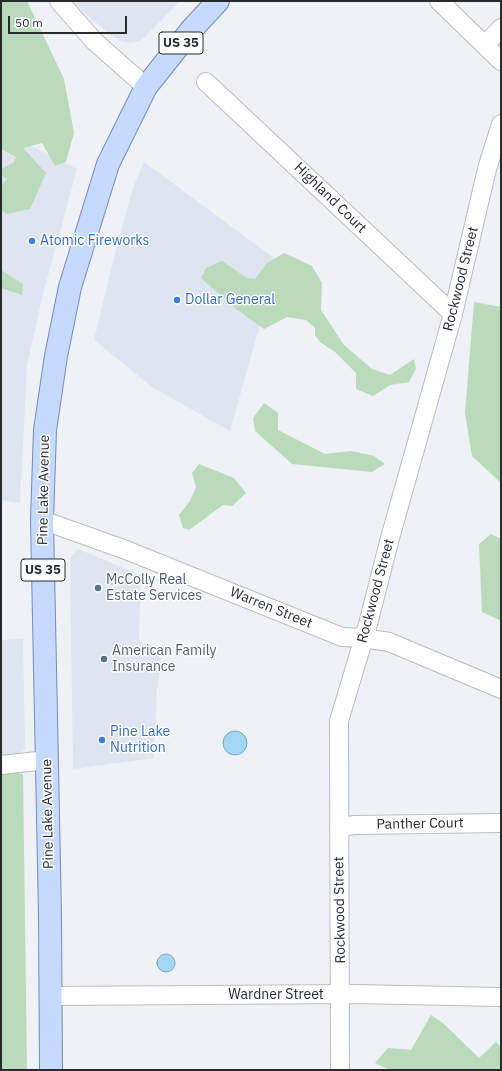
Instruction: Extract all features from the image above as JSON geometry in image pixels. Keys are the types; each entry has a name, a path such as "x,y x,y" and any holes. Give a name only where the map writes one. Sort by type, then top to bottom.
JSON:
{"main road":[{"name":"Pine Lake Avenue","path":"51,1070 51,996 42,520 45,430 56,356 70,287 108,164 146,87 192,29 218,1"}],"street":[{"path":"60,1 94,41 146,87"},
{"path":"439,1 501,61"},
{"path":"485,45 501,28"},
{"name":"Highland Court","path":"206,82 453,314"},
{"name":"Rockwood Street","path":"340,1070 341,995 339,721 453,314 487,169 501,124"},
{"name":"Warren Street","path":"42,520 126,550 342,637 363,638 388,642 501,689"},
{"path":"1,765 47,760"},
{"name":"Panther Court","path":"339,827 355,825 501,823"},
{"name":"Wardner Street","path":"51,996 341,995 501,997"}],"shaded area":[{"path":"72,1 180,1 145,37 139,41 130,43 121,41 109,34"},
{"path":"1,131 77,169 43,294 27,365 20,503 1,500"},
{"path":"144,162 278,261 230,431 152,387 94,340 117,245 134,185"},
{"path":"78,549 141,575 139,639 161,657 157,691 154,758 73,769 70,558"},
{"path":"23,639 25,749 20,754 1,757 1,640"}],"green space":[{"path":"1,1 27,1 64,79 74,133 66,162 55,166 42,143 23,148 46,173 30,209 7,214 1,210 1,186 7,179 1,175 2,169 14,162 16,157 1,149"},
{"path":"284,253 312,266 322,283 321,310 344,345 372,369 390,375 414,359 416,369 409,382 390,385 373,396 356,389 356,373 335,352 320,342 315,335 315,328 306,320 287,317 264,329 236,309 201,278 206,268 222,261 247,278 255,279 267,263"},
{"path":"1,270 23,284 22,295 1,288"},
{"path":"474,302 501,307 501,483 472,456 465,413"},
{"path":"264,403 278,413 278,430 325,454 351,451 374,456 385,464 372,472 292,464 255,431 253,418"},
{"path":"199,464 234,478 246,493 232,506 223,505 189,530 183,528 179,515 190,501 196,487 192,473"},
{"path":"491,534 501,539 501,621 482,612 479,544"},
{"path":"14,772 23,774 27,1070 1,1070 1,773"},
{"path":"431,1015 443,1023 479,1058 496,1042 501,1047 501,1070 390,1070 375,1063 388,1048 411,1050"}],"water":[{"path":"235,731 244,734 247,743 244,752 235,755 226,752 223,743 226,734"},
{"path":"166,954 172,957 175,963 172,969 166,972 160,969 157,963 160,957"}],"place":[{"name":"Atomic Fireworks","path":"32,241"},
{"name":"Dollar General","path":"177,300"},
{"name":"McColly Real Estate Services","path":"98,588"},
{"name":"American Family Insurance","path":"104,659"},
{"name":"Pine Lake Nutrition","path":"102,740"}]}
